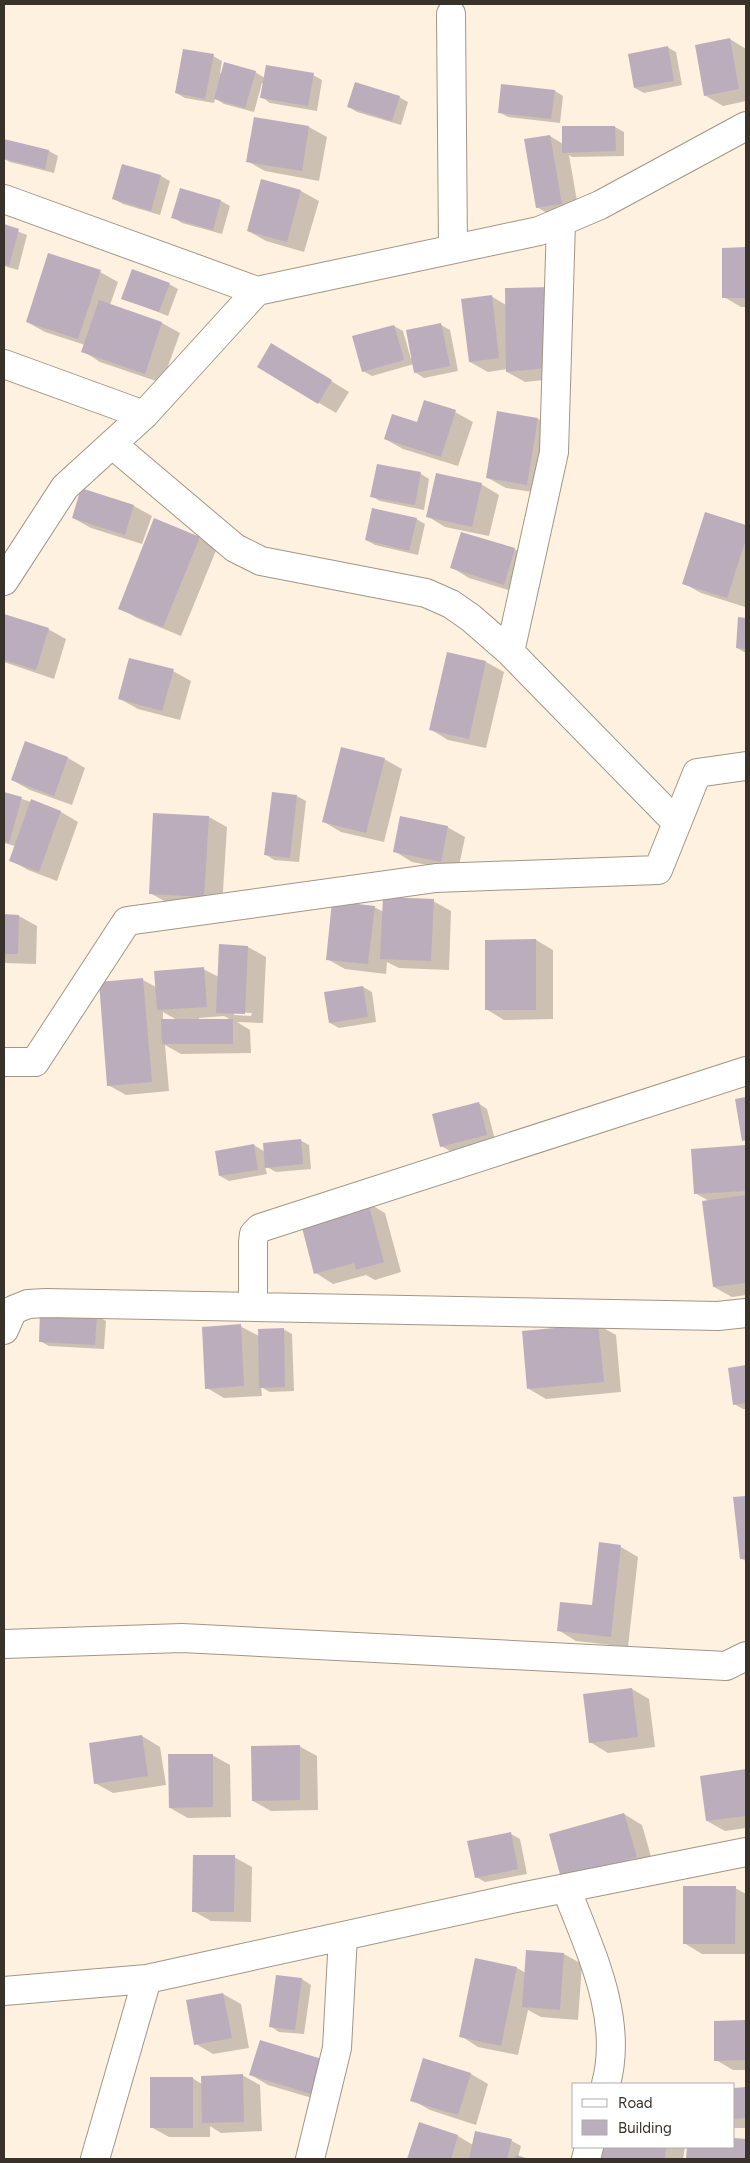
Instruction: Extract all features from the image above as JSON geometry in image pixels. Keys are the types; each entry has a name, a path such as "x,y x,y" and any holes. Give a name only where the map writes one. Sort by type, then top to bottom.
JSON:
{"street":[{"path":"451,14 453,249"},
{"path":"4,199 258,291 539,231 600,205 746,126"},
{"path":"510,652 553,460 562,222"},
{"path":"4,581 65,486 144,416 258,291"},
{"path":"4,364 144,416"},
{"path":"112,444 235,548 262,561 426,593 458,608 510,652 678,823"},
{"path":"4,1062 35,1062 127,921 436,878 658,870 697,773 746,766"},
{"path":"254,1307 253,1242 254,1234 260,1228 746,1071"},
{"path":"4,1330 14,1310 28,1304 708,1316 746,1313"},
{"path":"4,1644 182,1638 726,1666 746,1656"},
{"path":"4,1991 147,1979 566,1888 746,1852"},
{"path":"566,1888 598,1972 612,2032 606,2083"},
{"path":"310,2159 337,2048 343,1936"},
{"path":"95,2159 147,1979"}],"building":[{"path":"730,38 739,89 704,96 695,45"},
{"path":"668,46 674,81 634,88 628,54"},
{"path":"183,49 214,54 205,99 175,93"},
{"path":"224,62 256,71 245,108 214,99"},
{"path":"266,65 314,73 308,106 260,98"},
{"path":"355,82 400,96 392,121 347,107"},
{"path":"501,84 555,90 551,119 498,113"},
{"path":"254,117 309,126 302,171 246,162"},
{"path":"562,126 615,126 616,151 562,153"},
{"path":"550,135 562,204 536,208 524,139"},
{"path":"4,139 49,150 45,169 4,159"},
{"path":"122,164 161,175 151,211 112,199"},
{"path":"261,179 301,190 287,242 247,231"},
{"path":"180,188 221,200 213,230 171,218"},
{"path":"4,224 19,229 9,266 4,264"},
{"path":"746,247 746,298 722,298 722,248"},
{"path":"48,253 101,270 78,339 26,322"},
{"path":"132,269 170,283 159,312 121,299"},
{"path":"551,287 547,368 506,372 505,288"},
{"path":"492,295 499,358 469,362 461,299"},
{"path":"99,300 162,322 145,374 81,352"},
{"path":"441,323 450,366 414,373 406,330"},
{"path":"394,325 404,360 362,372 352,336"},
{"path":"271,343 332,380 318,404 257,367"},
{"path":"424,400 456,410 441,457 384,439 392,414 417,422"},
{"path":"497,411 538,418 527,485 486,478"},
{"path":"377,464 421,472 415,505 370,497"},
{"path":"436,473 482,483 472,527 426,517"},
{"path":"81,488 134,505 125,535 72,518"},
{"path":"372,508 417,518 409,551 365,540"},
{"path":"705,512 746,525 746,539 727,598 682,584"},
{"path":"154,518 200,537 163,627 118,609"},
{"path":"461,532 515,548 504,585 450,568"},
{"path":"4,614 49,628 36,670 4,660"},
{"path":"738,617 746,618 746,649 736,648"},
{"path":"447,652 486,661 469,739 429,730"},
{"path":"129,658 174,669 162,711 118,699"},
{"path":"25,741 68,757 54,796 11,780"},
{"path":"341,747 385,758 366,833 322,822"},
{"path":"4,792 22,797 9,843 4,841"},
{"path":"272,792 297,795 290,858 264,855"},
{"path":"31,799 61,811 39,872 9,861"},
{"path":"153,813 209,816 204,897 149,894"},
{"path":"400,816 448,826 441,862 393,852"},
{"path":"383,897 434,899 431,961 380,959"},
{"path":"332,901 375,906 368,964 326,960"},
{"path":"4,914 19,915 18,954 4,954"},
{"path":"536,939 536,1010 485,1010 485,940"},
{"path":"219,944 248,946 245,1014 216,1013"},
{"path":"204,967 207,1007 157,1010 154,971"},
{"path":"143,978 152,1082 107,1086 99,982"},
{"path":"363,986 368,1017 329,1023 324,992"},
{"path":"161,1019 233,1019 233,1044 162,1044"},
{"path":"746,1097 746,1140 742,1141 735,1099"},
{"path":"479,1102 487,1135 440,1147 432,1114"},
{"path":"301,1139 303,1164 265,1168 263,1143"},
{"path":"254,1144 258,1170 219,1176 215,1151"},
{"path":"746,1145 746,1191 694,1194 691,1149"},
{"path":"746,1195 746,1283 713,1287 702,1201"},
{"path":"368,1202 384,1262 356,1270 354,1263 314,1274 300,1220"},
{"path":"40,1311 97,1314 95,1345 39,1342"},
{"path":"241,1324 244,1386 205,1389 202,1327"},
{"path":"598,1324 604,1382 527,1389 522,1331"},
{"path":"284,1328 285,1387 259,1388 258,1329"},
{"path":"746,1365 746,1403 733,1405 728,1368"},
{"path":"746,1496 746,1559 740,1559 733,1497"},
{"path":"599,1542 621,1545 611,1637 557,1631 560,1602 592,1605"},
{"path":"632,1688 638,1737 589,1743 583,1694"},
{"path":"142,1735 148,1776 94,1784 89,1743"},
{"path":"300,1745 300,1800 252,1801 251,1746"},
{"path":"168,1754 213,1754 213,1807 169,1808"},
{"path":"746,1769 746,1816 706,1821 700,1776"},
{"path":"624,1813 637,1857 561,1878 549,1834"},
{"path":"511,1832 518,1869 475,1878 467,1841"},
{"path":"193,1855 235,1855 234,1912 192,1912"},
{"path":"683,1886 736,1886 735,1944 683,1944"},
{"path":"526,1950 564,1953 560,2010 522,2007"},
{"path":"475,1958 517,1967 501,2046 459,2037"},
{"path":"276,1975 302,1978 295,2030 269,2027"},
{"path":"223,1993 232,2038 194,2045 186,2000"},
{"path":"746,2020 746,2060 714,2061 714,2021"},
{"path":"260,2040 322,2059 311,2094 249,2075"},
{"path":"423,2058 471,2073 458,2115 410,2101"},
{"path":"243,2074 244,2122 202,2123 201,2076"},
{"path":"150,2077 193,2077 193,2128 150,2128"},
{"path":"746,2087 746,2118 735,2119 735,2088"},
{"path":"419,2122 458,2135 451,2159 407,2159"},
{"path":"475,2131 512,2139 507,2159 469,2159"},
{"path":"735,2138 746,2139 745,2159 686,2159 687,2148 735,2148"},
{"path":"598,2148 666,2148 665,2159 596,2159"},
{"path":"516,2155 529,2159 515,2159"}]}
